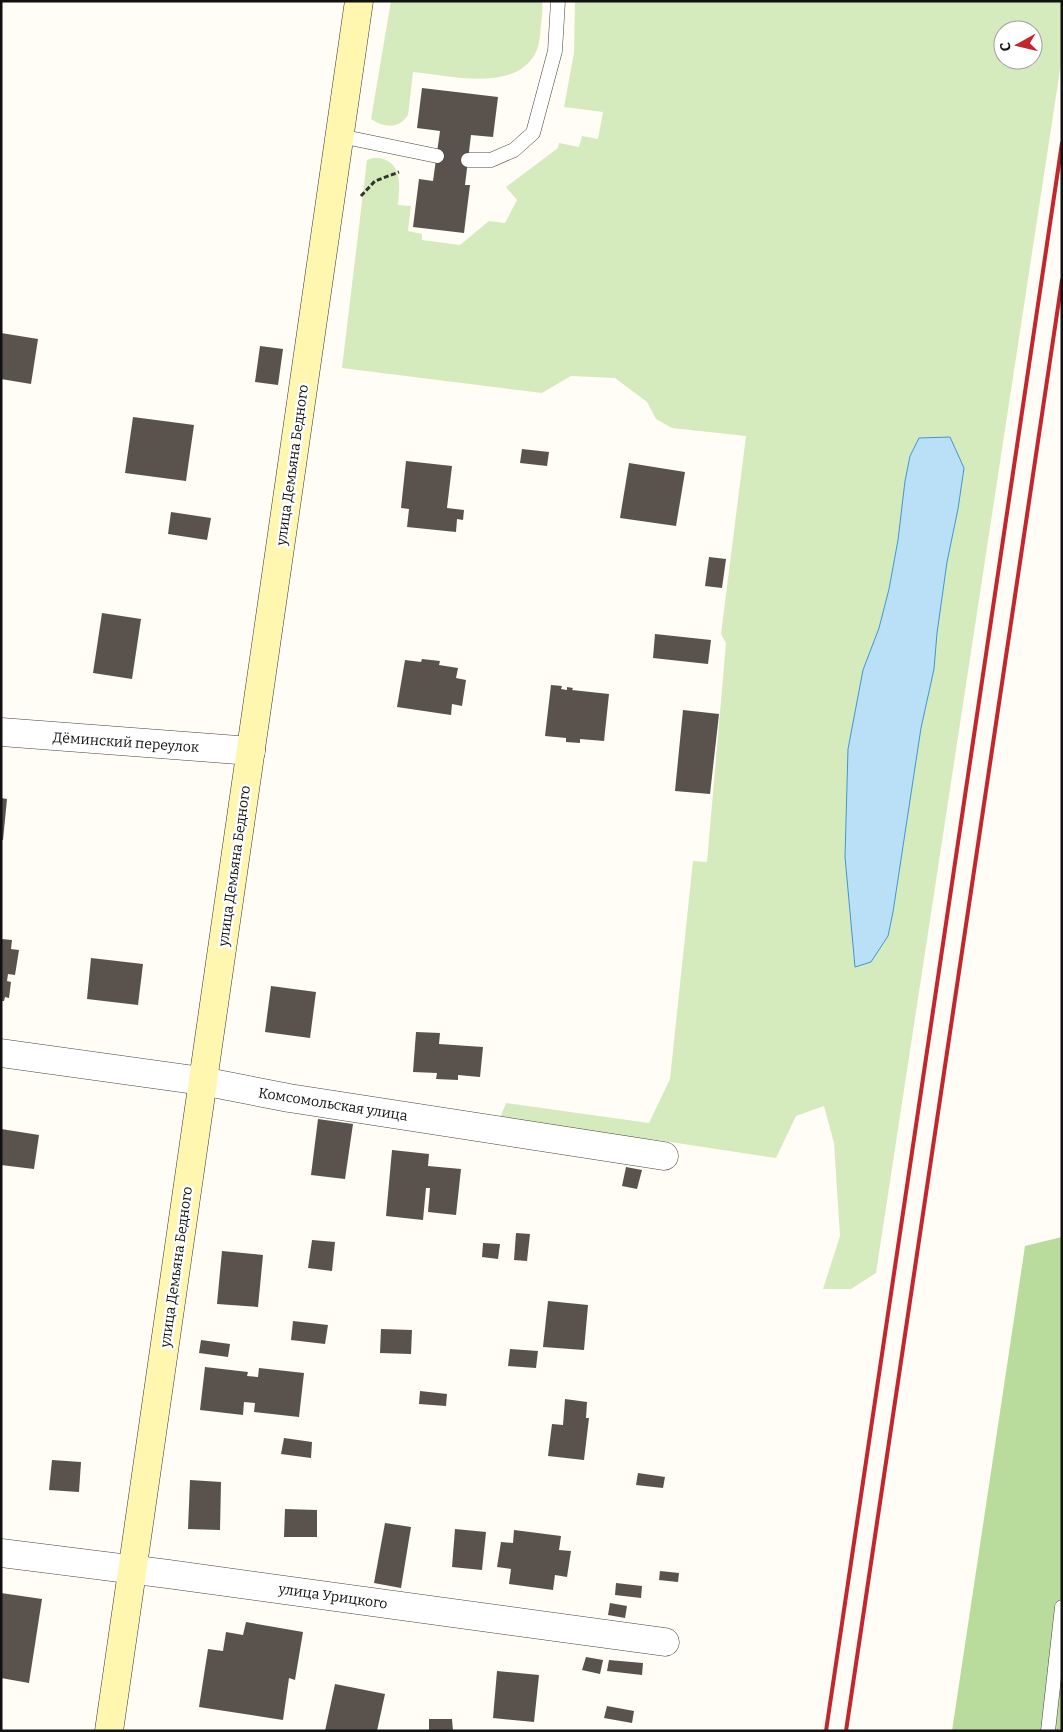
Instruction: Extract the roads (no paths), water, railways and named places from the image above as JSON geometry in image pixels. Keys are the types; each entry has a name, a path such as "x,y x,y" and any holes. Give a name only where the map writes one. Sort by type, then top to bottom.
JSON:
{"street":[{"name":"улица Демьяна Бедного","path":"109,1731 359,1"},
{"name":"Дёминский переулок","path":"1,732 251,751"},
{"name":"Комсомольская улица","path":"1,1053 202,1081 289,1098 664,1156"},
{"name":"улица Урицкого","path":"1,1552 665,1642"}],"lane":[{"path":"468,160 491,160 514,150 533,133 555,51 558,1"},
{"path":"340,136 436,156"},
{"path":"1048,1731 1062,1607"}],"water":[{"path":"950,437 964,468 947,562 934,669 921,728 893,912 888,936 871,962 855,967 845,857 848,749 863,670 879,628 889,589 910,456 919,438"}],"railway":[{"path":"826,1731 1062,143"},
{"path":"846,1731 1062,280"}]}
